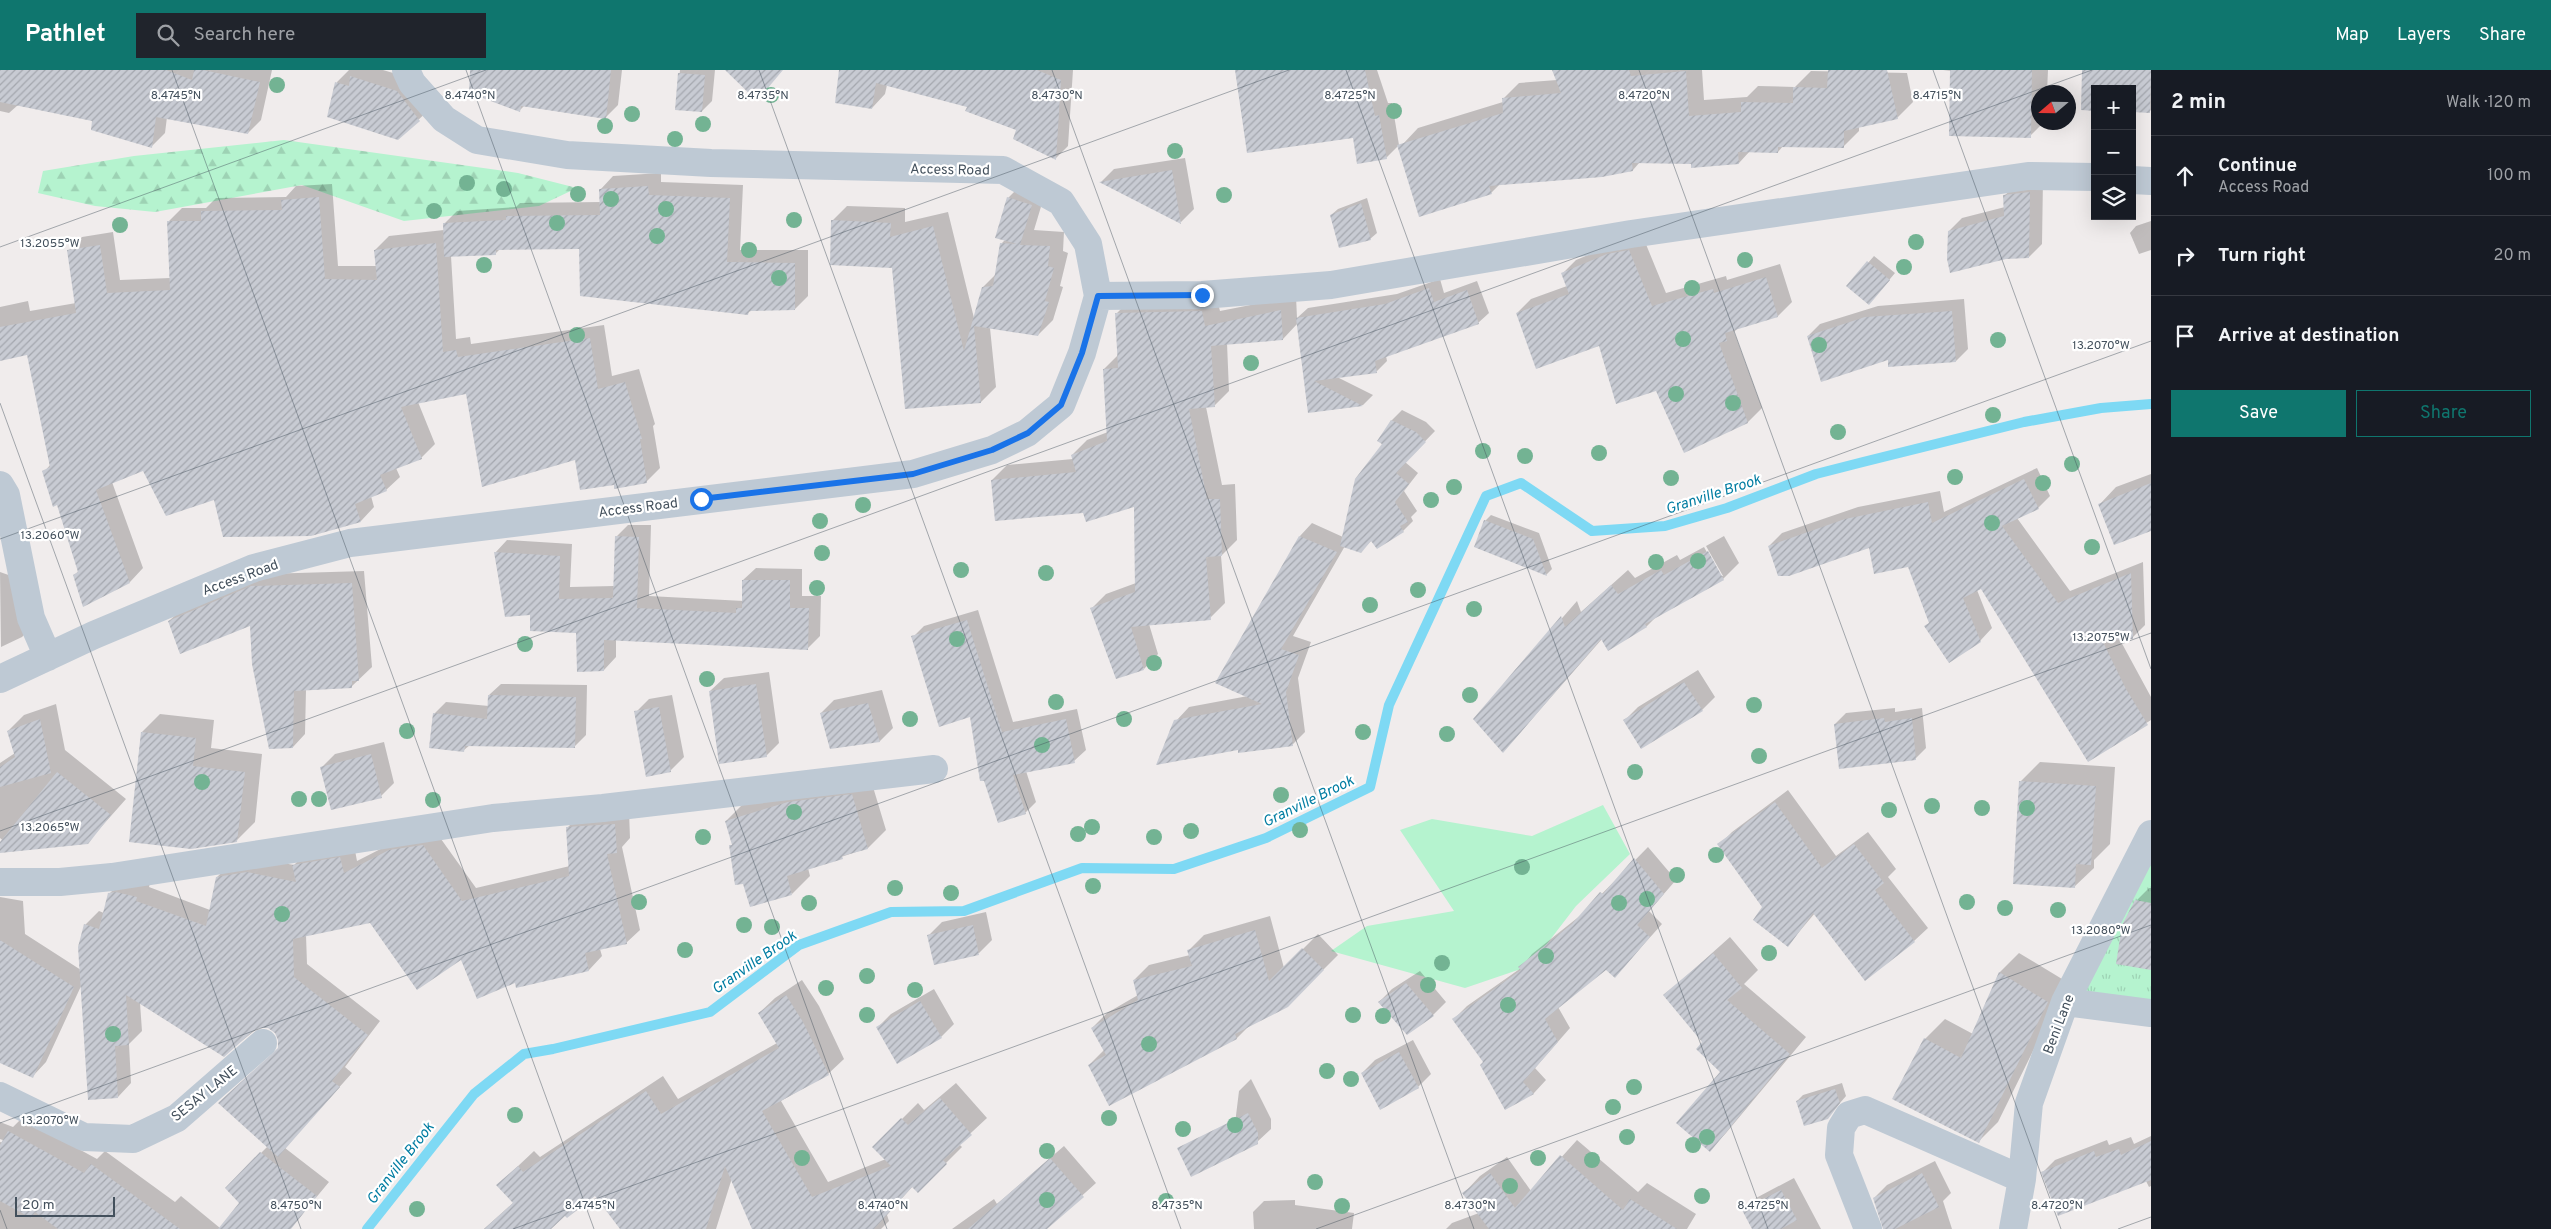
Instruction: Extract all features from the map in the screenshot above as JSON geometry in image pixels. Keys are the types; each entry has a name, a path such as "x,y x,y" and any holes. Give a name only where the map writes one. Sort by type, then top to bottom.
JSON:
{"street":[{"name":"Access Road","path":"0,679 254,568 350,543 913,474 992,450 1028,433 1061,405 1082,353 1098,296 1088,244 1061,202 1003,170 712,163 567,155 477,140 444,119 412,83 406,70"},
{"path":"1098,296 1202,295 1331,285 1630,234 2028,176 2091,178"},
{"path":"2136,180 2151,181"},
{"path":"0,485 6,495 31,618 48,657"},
{"path":"0,882 60,882 112,876 492,818 603,808 934,769"},
{"name":"Beni Lane","path":"2013,1229 2022,1179 2029,1103 2065,1002 2151,834"},
{"path":"2065,1002 2151,1013"},
{"name":"SESAY LANE","path":"0,1096 84,1137 133,1139 177,1118 263,1043"},
{"path":"1868,1229 1839,1155 1841,1128 1849,1115 1865,1110 2022,1179"}],"green space":[{"path":"284,140 518,173 577,188 539,206 404,221 302,185 155,212 95,206 38,193 43,171 134,156"},
{"path":"1603,805 1630,854 1576,906 1530,966 1465,988 1331,951 1367,926 1454,911 1400,830 1432,819 1532,836"},
{"path":"2151,834 2151,1013 2065,1002"}],"building":[{"path":"0,70 166,70 192,80 194,70 203,70 260,82 248,134 156,117 152,148 91,130 92,121 0,102"},
{"path":"470,70 611,70 606,119 521,106 520,112 469,93"},
{"path":"725,70 783,70 757,101"},
{"path":"839,70 1037,70 1061,80 1056,160 1013,139 1016,130 965,111 967,107 876,83 872,109 835,103"},
{"path":"1235,70 1365,70 1375,116 1379,115 1387,159 1357,164 1353,138 1247,153"},
{"path":"1552,70 1629,70 1631,76 1686,71 1689,116 1741,112 1741,102 1793,103 1793,87 1827,88 1828,70 1887,70 1898,119 1844,131 1844,148 1778,147 1778,153 1738,152 1739,164 1691,168 1691,164 1632,163 1633,171 1602,177 1489,186 1492,194 1419,217 1397,145 1503,113 1502,98 1561,93"},
{"path":"1950,70 2032,70 2031,138 1949,136"},
{"path":"2082,70 2151,70 2150,113 2136,112 2136,85 2091,85 2091,111 2081,110"},
{"path":"678,73 705,75 702,112 675,110"},
{"path":"350,76 397,91 420,121 398,140 327,117 335,82 349,86"},
{"path":"1172,170 1181,224 1099,182"},
{"path":"648,186 649,195 730,198 727,262 795,263 795,310 749,311 748,315 580,296 579,249 496,250 496,255 444,257 443,223 506,220 506,216 600,215 599,189"},
{"path":"2030,192 2029,258 2006,259 1950,273 1947,259 1948,231 2004,216 2003,195"},
{"path":"319,197 325,279 377,280 374,250 436,243 443,352 456,350 458,357 590,338 598,389 625,382 642,439 640,439 647,483 614,489 614,485 580,490 575,460 482,487 466,394 401,407 422,459 380,475 387,491 355,504 361,522 311,536 223,537 214,500 166,516 143,471 96,490 130,583 83,607 73,575 78,572 57,505 53,507 42,471 50,467 27,355 0,361 0,327 76,313 67,250 100,245 107,293 170,290 167,221 201,221 201,211 282,210 281,200"},
{"path":"1007,197 1032,205 1020,245 1050,246 1048,266 1054,268 1045,301 1049,302 1038,336 974,326 981,403 905,409 892,268 830,265 831,220 891,223 890,237 933,226 964,351 982,287 993,286 1000,243 1017,244 995,238"},
{"path":"1361,203 1371,240 1339,248 1330,215"},
{"path":"1629,250 1652,306 1713,289 1714,293 1766,277 1778,317 1725,333 1727,341 1719,343 1748,423 1684,453 1656,391 1616,404 1599,346 1536,369 1516,313 1569,294 1561,273 1607,254"},
{"path":"1867,261 1890,280 1869,305 1846,286"},
{"path":"1429,288 1434,302 1467,290 1479,324 1375,361 1377,373 1314,381 1363,406 1308,413 1296,318 1385,304"},
{"path":"1281,310 1283,340 1211,346 1215,407 1189,409 1207,499 1220,499 1222,556 1206,557 1211,620 1131,627 1144,670 1116,679 1090,608 1135,592 1134,507 1086,522 1083,513 995,521 991,480 1076,472 1071,455 1107,441 1103,369 1118,368 1115,313 1202,311 1205,326"},
{"path":"1952,311 1956,362 1888,367 1888,360 1821,382 1807,336 1865,317"},
{"path":"1391,420 1416,432 1426,442 1396,473 1409,484 1395,502 1408,522 1400,526 1404,532 1377,549 1371,541 1361,553 1340,546 1355,479 1382,444 1377,441"},
{"path":"2024,479 2039,509 2002,526 2058,603 2131,573 2133,639 2102,640 2126,689 2148,725 2088,762 1981,589 1963,598 1981,642 1949,663 1924,626 1929,623 1908,567 1874,574 1869,548 1789,576 1778,576 1768,546 1845,519 1928,502 1932,523"},
{"path":"2151,483 2151,531 2114,545 2098,504"},
{"path":"1484,520 1533,539 1547,576 1474,547"},
{"path":"615,536 639,537 637,608 736,613 736,608 742,608 742,580 790,580 790,608 809,608 808,650 604,640 604,671 577,672 576,633 530,631 530,615 505,617 494,552 560,556 559,599 613,598"},
{"path":"1299,536 1337,552 1281,649 1299,655 1286,692 1293,746 1238,753 1238,750 1156,765 1174,720 1262,704 1215,683"},
{"path":"1708,551 1724,580 1645,624 1647,627 1608,651 1601,639 1503,753 1473,719 1561,616 1565,627 1611,585 1618,594 1661,570 1664,575"},
{"path":"352,583 359,681 352,681 352,688 294,691 293,748 269,749 252,664 250,626 180,654 168,621 251,586"},
{"path":"967,620 1002,732 1066,719 1075,763 1013,775 1026,814 998,823 984,781 980,781 970,717 939,727 911,636"},
{"path":"1684,682 1703,711 1641,749 1623,720"},
{"path":"756,684 767,757 719,764 709,691"},
{"path":"488,695 576,697 575,748 465,746 464,752 429,748 433,713 487,719"},
{"path":"868,703 880,742 830,749 820,713"},
{"path":"659,707 671,772 646,777 634,711"},
{"path":"1884,718 1885,722 1912,718 1916,760 1839,769 1834,724"},
{"path":"40,719 51,773 0,787 0,767 15,757 7,731"},
{"path":"141,732 196,738 193,766 245,772 237,842 191,849 129,842"},
{"path":"371,754 382,798 331,810 320,767"},
{"path":"57,772 111,815 88,844 0,853 0,842"},
{"path":"2019,781 2096,786 2091,865 2076,864 2075,888 2013,884"},
{"path":"852,794 868,849 842,856 843,859 787,876 792,895 750,907 743,884 735,885 729,845 732,845 725,821 788,802"},
{"path":"1775,802 1822,868 1854,844 1884,883 1875,890 1915,942 1865,981 1813,913 1788,947 1753,920 1762,907 1717,844"},
{"path":"615,824 617,853 607,854 627,944 585,953 589,971 516,988 515,983 477,999 461,960 417,990 370,923 293,939 294,977 368,1035 332,1081 340,1087 278,1157 218,1103 278,1048 278,1040 275,1033 268,1028 260,1028 253,1031 224,1057 126,995 129,1045 115,1046 118,1098 88,1100 78,947 84,924 99,929 108,893 116,892 137,897 136,901 206,926 216,877 247,872 296,882 292,865 340,857 344,873 389,850 423,845 462,901 569,876 566,827"},
{"path":"1634,858 1664,894 1637,925 1650,937 1615,978 1606,970 1545,1019 1558,1042 1523,1082 1534,1094 1505,1110 1480,1065 1483,1062 1452,1019 1521,970 1518,967 1572,924 1600,892 1603,894"},
{"path":"2135,900 2151,903 2151,970 2116,964 2122,925"},
{"path":"973,925 979,955 934,965 927,935"},
{"path":"1255,930 1269,981 1302,948 1324,970 1288,1007 1235,1034 1237,1039 1109,1106 1088,1065 1106,1055 1091,1028 1138,1000 1133,980 1192,966 1187,950"},
{"path":"0,940 74,987 33,1078 0,1063"},
{"path":"1713,953 1742,988 1727,1000 1790,1054 1710,1152 1676,1123 1720,1072 1696,1049 1702,1042 1663,995"},
{"path":"1999,972 2048,1002 1979,1143 1892,1099 1924,1038 1961,1058"},
{"path":"1406,983 1434,1016 1407,1035 1378,1002"},
{"path":"786,995 803,1022 829,1075 762,1111 812,1197 891,1166 872,1147 901,1118 908,1125 940,1098 972,1135 943,1160 947,1164 918,1193 912,1187 874,1229 752,1229 725,1166 706,1229 620,1229 595,1196 567,1218 565,1216 551,1229 484,1229 513,1203 496,1185 518,1166 523,1172 646,1091 661,1114 779,1048 758,1013"},
{"path":"920,1001 942,1038 897,1064 876,1027"},
{"path":"1399,1052 1419,1088 1380,1110 1361,1073"},
{"path":"1835,1089 1840,1103 1828,1119 1804,1126 1796,1101"},
{"path":"1248,1113 1258,1133 1258,1144 1191,1177 1177,1148"},
{"path":"8,1131 84,1173 91,1164 180,1229 58,1229 35,1212 31,1218 0,1201 0,1145"},
{"path":"2151,1141 2151,1180 2058,1216 2041,1172 2094,1151 2096,1157 2119,1149 2121,1155"},
{"path":"260,1152 317,1196 291,1229 218,1229 239,1203 225,1188"},
{"path":"1560,1155 1623,1210 1630,1199 1677,1229 1489,1229 1462,1193 1490,1173 1515,1208"},
{"path":"1050,1158 1084,1197 1047,1229 968,1229"},
{"path":"1922,1173 1939,1207 1895,1229 1883,1229 1873,1198"},
{"path":"1781,1190 1797,1220 1781,1229 1752,1229 1742,1210"}],"waterway":[{"name":"Granville Brook","path":"367,1229 474,1094 524,1054 553,1049 710,1012 799,945 891,912 964,911 1082,868 1174,869 1266,838 1370,787 1389,705 1486,496 1521,483 1592,531 1665,526 1727,508 1816,474 1863,462 2024,422 2101,408 2151,404"}],"route":[{"path":"701,499 913,474 992,450 1028,433 1061,405 1082,353 1098,296 1202,295"}]}
